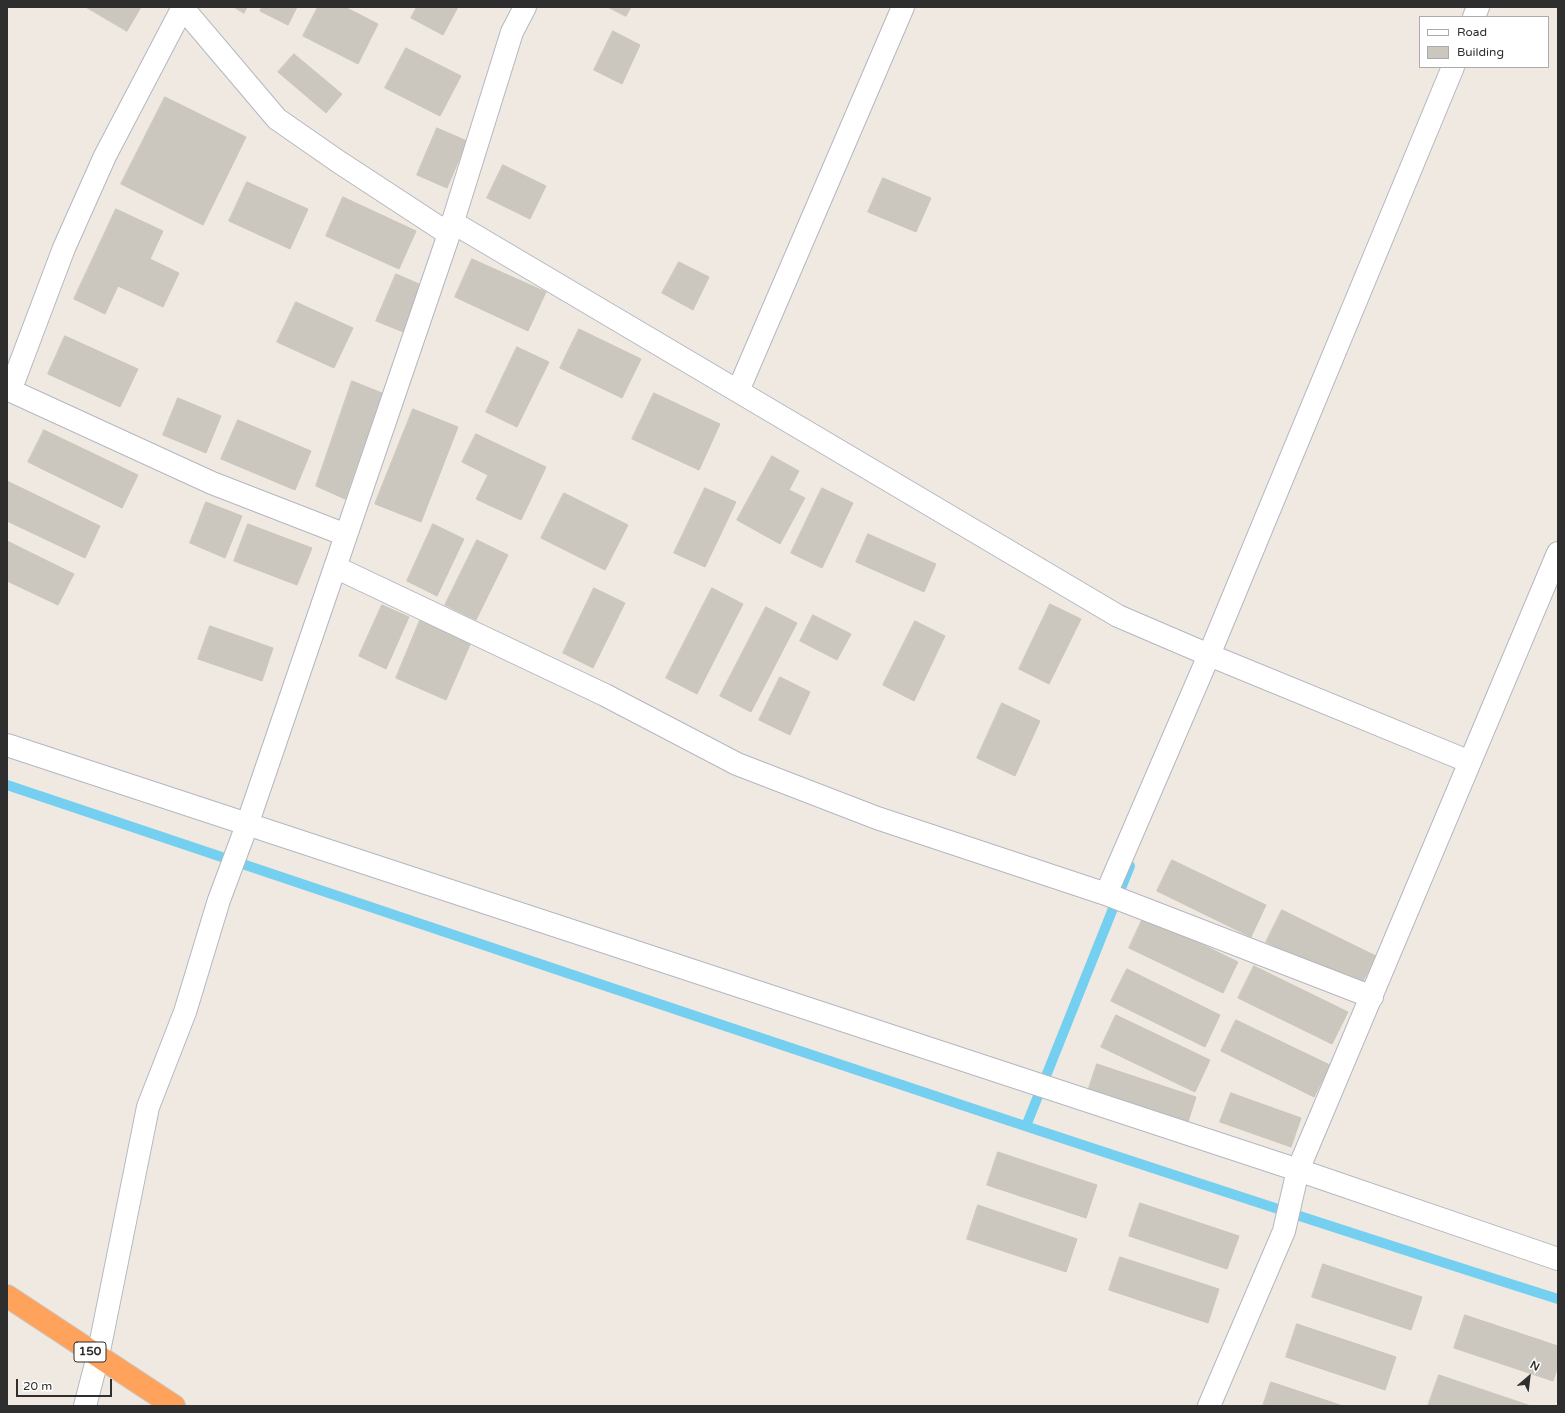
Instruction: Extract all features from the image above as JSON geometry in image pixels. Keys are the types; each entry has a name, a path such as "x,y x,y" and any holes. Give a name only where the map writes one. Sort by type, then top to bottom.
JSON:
{"highway":[{"name":"150","path":"7,1296 174,1406"}],"street":[{"path":"346,535 212,483 8,390 64,248 105,156 183,7 277,119 339,162 450,228 738,391 1118,616 1470,762"},
{"path":"85,1406 98,1356 148,1107 185,1012 223,891 247,825 450,228 512,32 525,7"},
{"path":"738,391 903,7"},
{"path":"1106,894 1209,655 1453,68"},
{"path":"1209,1406 1284,1231 1298,1170 1558,553"},
{"path":"335,567 605,695 737,764 877,818 1106,894 1372,997"},
{"path":"7,745 1298,1170 1558,1258"}],"building":[{"path":"86,7 141,7 127,31"},
{"path":"234,7 247,7 244,13"},
{"path":"262,7 297,7 288,25 260,11"},
{"path":"318,7 345,7 378,24 358,64 303,36"},
{"path":"417,7 458,7 443,35 411,18"},
{"path":"608,7 631,7 626,16"},
{"path":"613,31 640,45 622,84 594,70"},
{"path":"406,48 461,76 440,116 385,88"},
{"path":"294,54 342,94 326,113 278,72"},
{"path":"165,97 246,137 203,225 121,184"},
{"path":"437,128 467,141 447,188 417,175"},
{"path":"503,165 546,186 530,219 487,198"},
{"path":"883,178 931,198 916,232 868,212"},
{"path":"247,182 308,209 290,249 229,221"},
{"path":"343,197 416,231 399,269 326,236"},
{"path":"116,209 163,231 150,259 179,273 163,307 118,286 105,314 74,299"},
{"path":"472,259 546,292 528,331 455,297"},
{"path":"679,262 709,277 693,310 662,293"},
{"path":"396,274 426,287 406,333 376,321"},
{"path":"296,302 353,328 334,368 277,342"},
{"path":"579,329 641,359 622,398 560,368"},
{"path":"65,336 138,369 120,407 48,374"},
{"path":"517,347 549,362 517,427 486,412"},
{"path":"352,381 382,393 345,499 316,486"},
{"path":"654,393 720,424 699,470 632,439"},
{"path":"178,398 221,416 206,453 163,435"},
{"path":"413,409 458,427 421,522 375,504"},
{"path":"238,420 311,451 295,490 221,459"},
{"path":"44,430 138,475 122,508 28,462"},
{"path":"476,434 546,467 521,520 476,499 488,475 462,462"},
{"path":"772,456 799,471 789,490 805,498 780,544 737,520"},
{"path":"7,481 100,526 85,558 7,521"},
{"path":"705,488 736,502 705,567 674,553"},
{"path":"822,488 853,503 822,568 791,553"},
{"path":"564,493 628,525 605,570 541,538"},
{"path":"206,502 242,516 225,558 190,543"},
{"path":"248,524 312,548 297,585 234,561"},
{"path":"433,524 464,539 437,596 407,581"},
{"path":"868,534 936,564 924,592 856,562"},
{"path":"477,540 508,555 476,620 445,605"},
{"path":"7,541 74,574 58,605 7,581"},
{"path":"594,588 625,603 593,668 563,653"},
{"path":"712,588 743,604 697,694 666,678"},
{"path":"1050,604 1081,619 1049,684 1019,669"},
{"path":"382,605 409,617 386,669 359,656"},
{"path":"766,607 797,623 751,712 720,696"},
{"path":"813,615 851,634 837,660 800,641"},
{"path":"421,618 472,640 446,700 396,678"},
{"path":"915,621 945,636 914,701 883,685"},
{"path":"210,626 273,648 262,681 198,659"},
{"path":"780,677 810,692 790,735 759,720"},
{"path":"1002,703 1040,721 1015,776 977,758"},
{"path":"1172,860 1266,905 1251,937 1157,891"},
{"path":"1282,910 1376,956 1360,987 1266,942"},
{"path":"1144,916 1238,962 1223,993 1129,948"},
{"path":"1254,966 1348,1012 1332,1044 1238,998"},
{"path":"1127,969 1220,1015 1205,1047 1111,1001"},
{"path":"1116,1015 1210,1060 1195,1092 1101,1047"},
{"path":"1236,1020 1330,1065 1314,1097 1221,1051"},
{"path":"1097,1064 1196,1097 1185,1131 1086,1097"},
{"path":"1231,1093 1301,1118 1291,1147 1220,1122"},
{"path":"998,1152 1097,1185 1086,1218 987,1185"},
{"path":"1140,1203 1239,1236 1227,1269 1129,1236"},
{"path":"978,1205 1077,1239 1066,1272 967,1239"},
{"path":"1120,1257 1219,1289 1208,1323 1109,1290"},
{"path":"1323,1264 1422,1297 1411,1330 1312,1297"},
{"path":"1465,1315 1558,1346 1558,1366 1553,1381 1454,1348"},
{"path":"1297,1324 1396,1357 1385,1390 1286,1357"},
{"path":"1439,1375 1531,1406 1428,1406"},
{"path":"1271,1382 1343,1406 1263,1406"}],"waterway":[{"path":"7,785 975,1109 1558,1299"},
{"path":"1026,1126 1130,866"}]}
